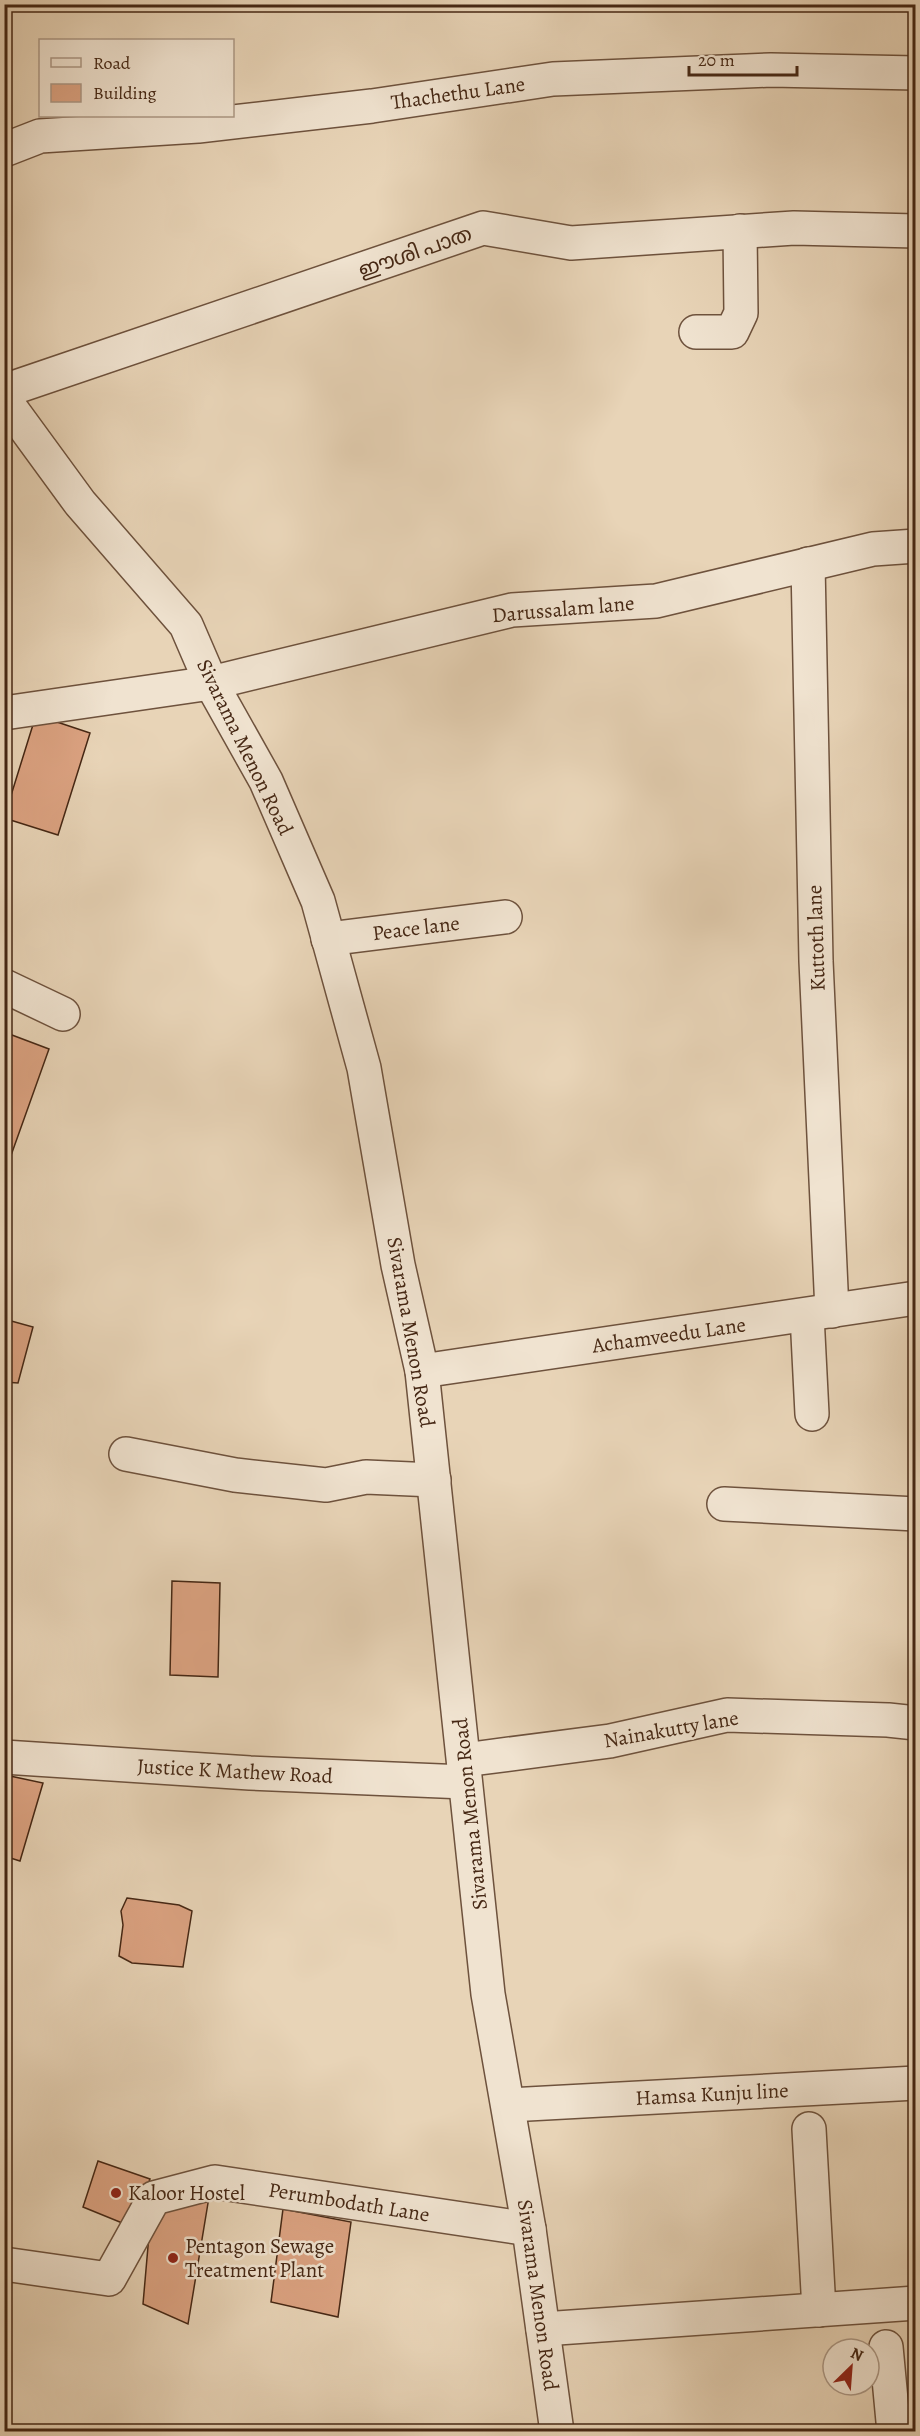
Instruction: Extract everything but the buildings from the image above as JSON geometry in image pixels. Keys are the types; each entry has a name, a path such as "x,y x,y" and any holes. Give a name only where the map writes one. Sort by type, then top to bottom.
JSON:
{"street":[{"name":"Thachethu Lane","path":"4,150 40,136 210,125 372,106 553,79 771,70 915,74"},
{"name":"ഈശി പാത","path":"4,391 483,228 571,243 794,228 915,231"},
{"path":"696,332 732,332 741,313 740,231"},
{"name":"Sivarama Menon Road","path":"4,399 80,504 186,625 211,682 266,781 318,901 364,1068 398,1265 422,1371 488,1994 530,2229 557,2432"},
{"name":"Darussalam lane","path":"4,714 211,682 512,610 656,601 873,549 915,546"},
{"name":"Kuttoth lane","path":"808,564 816,961 819,1313 812,1414"},
{"name":"Peace lane","path":"328,939 505,917"},
{"path":"4,986 63,1014"},
{"name":"Achamveedu Lane","path":"422,1371 915,1299"},
{"path":"126,1454 235,1475 326,1485 366,1477 434,1480"},
{"path":"724,1504 915,1514"},
{"name":"Nainakutty lane","path":"464,1771 727,1715 888,1720 915,1723"},
{"name":"Justice K Mathew Road","path":"4,1757 250,1773 464,1771"},
{"name":"Hamsa Kunju line","path":"509,2105 915,2083"},
{"path":"809,2129 819,2310"},
{"name":"Perumbodath Lane","path":"4,2264 109,2278 154,2198 215,2182 530,2229"},
{"path":"543,2329 915,2303"},
{"path":"886,2346 894,2432"}],"place":[{"name":"Kaloor Hostel","path":"116,2193"},
{"name":"Pentagon Sewage Treatment Plant","path":"173,2258"}]}
